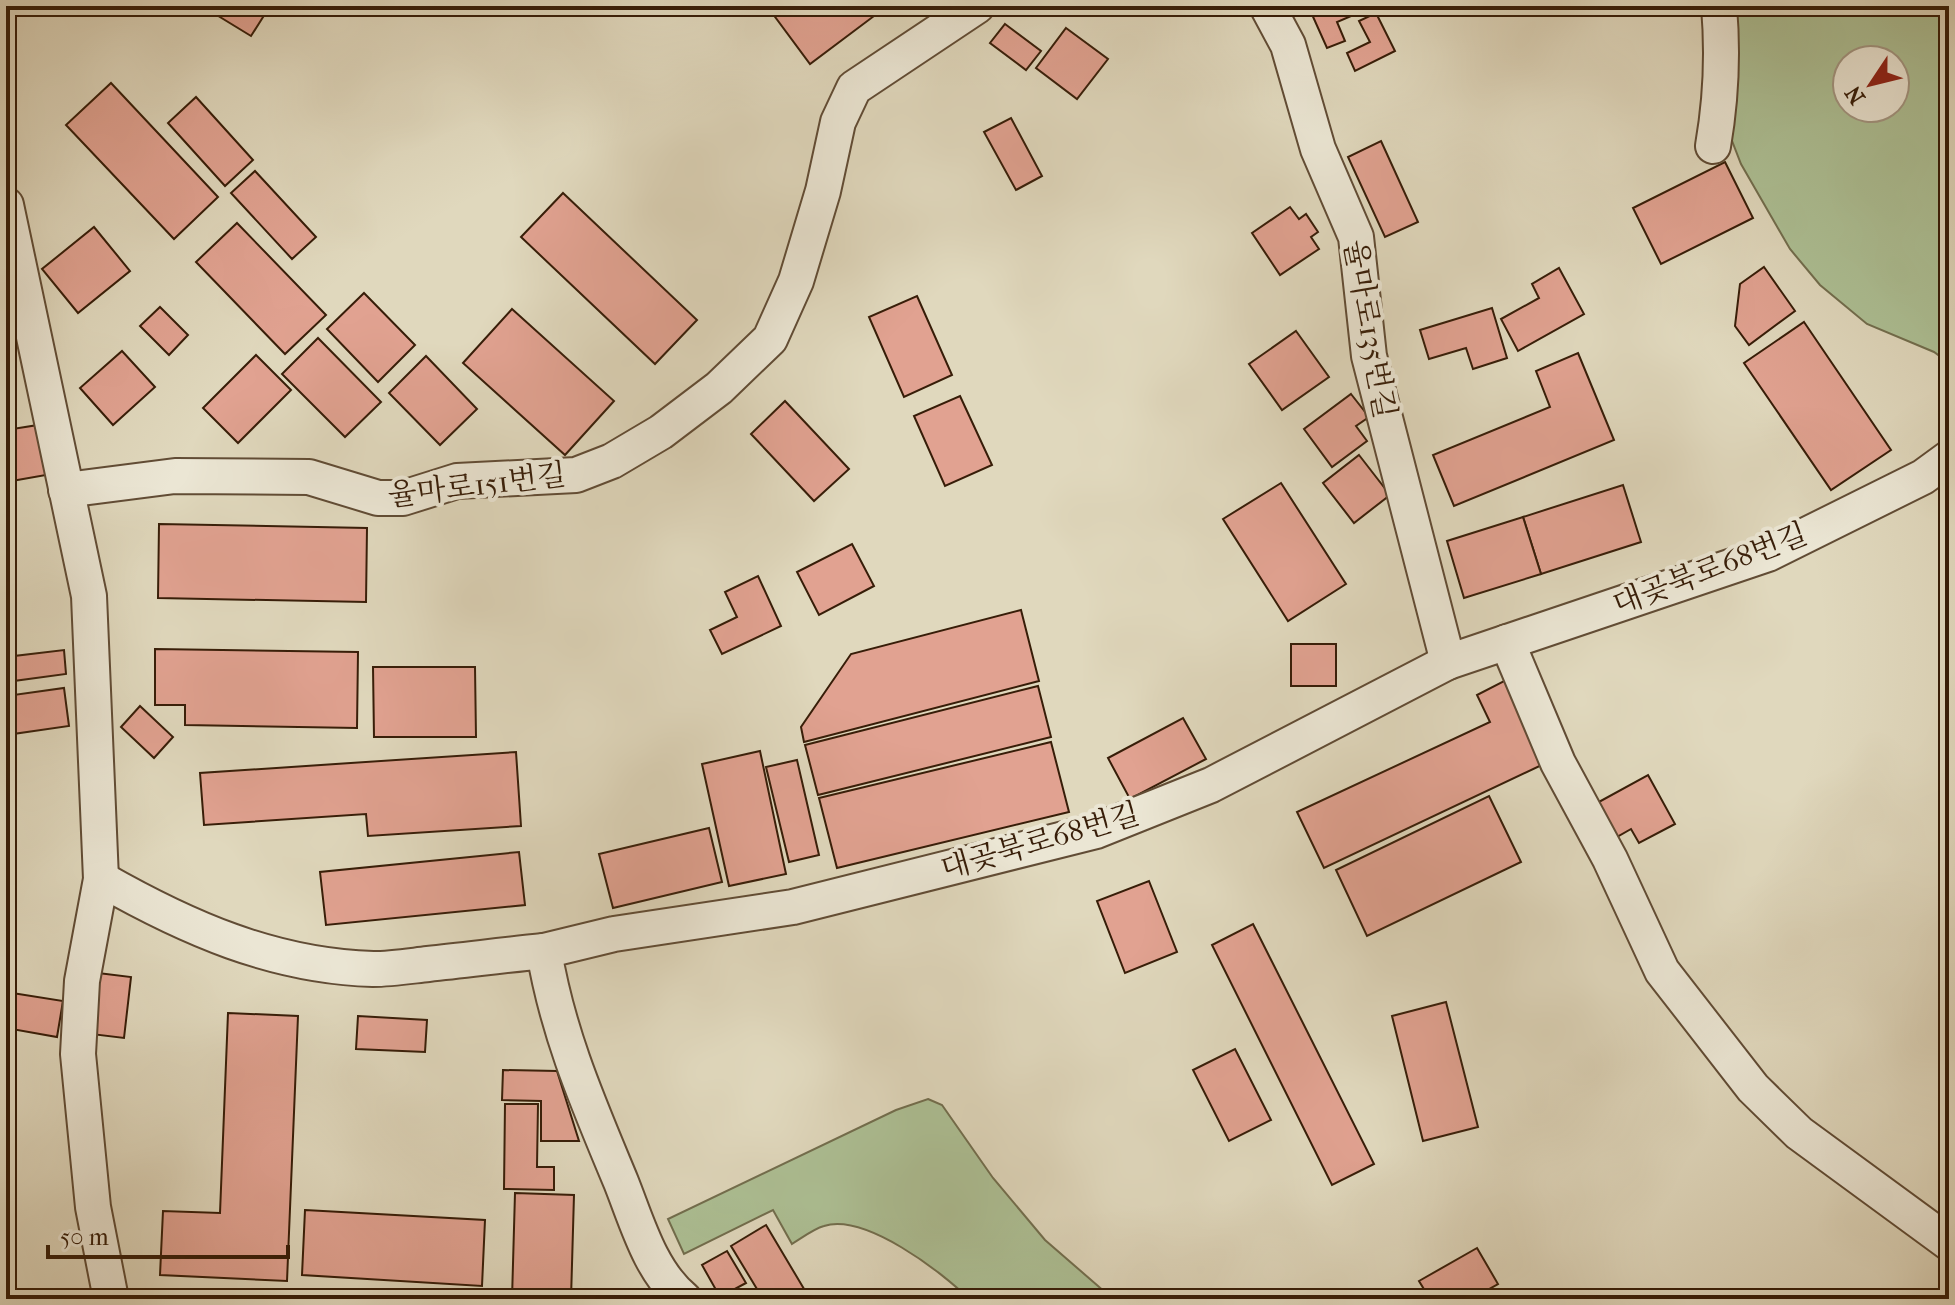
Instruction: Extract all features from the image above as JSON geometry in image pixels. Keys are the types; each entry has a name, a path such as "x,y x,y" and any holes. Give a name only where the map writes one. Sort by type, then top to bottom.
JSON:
{"lane":[{"name":"율마로151번길","path":"66,490 175,476 309,477 378,498 403,498 457,481 576,475 612,461 661,432 708,397 770,339 796,281 823,191 838,122 854,88 977,6"},
{"name":"율마로135번길","path":"1267,6 1288,45 1318,149 1356,237 1369,356 1448,662"},
{"path":"1713,146 1719,109 1722,35 1719,6"},
{"path":"6,205 19,333 66,490 89,596 101,879 82,981 78,1054 93,1207 111,1299"},
{"name":"대곶북로68번길","path":"101,879 171,918 265,953 325,966 376,969 544,951 614,934 793,907 1096,831 1211,785 1448,662 1768,554 1923,477 1949,458"},
{"path":"1507,642 1558,763 1610,859 1662,971 1753,1088 1799,1133 1949,1243"},
{"path":"544,951 552,999 575,1072 660,1271 684,1299"}],"green space":[{"path":"1730,6 1949,6 1949,363 1934,352 1867,324 1820,285 1790,249 1741,164 1729,133"},
{"path":"928,1099 942,1105 993,1178 1045,1240 1113,1299 969,1299 922,1261 881,1236 860,1228 841,1224 824,1226 792,1244 773,1210 684,1254 668,1219 896,1110"}],"building":[{"path":"202,6 270,6 251,36"},
{"path":"767,6 885,6 886,7 810,64"},
{"path":"1320,6 1361,6 1363,11 1337,22 1345,41 1327,48 1310,10"},
{"path":"1376,13 1395,51 1355,71 1347,53 1370,42 1359,21"},
{"path":"1005,24 1041,51 1026,70 990,43"},
{"path":"1066,28 1108,59 1077,99 1036,68"},
{"path":"111,83 218,197 174,239 66,125"},
{"path":"196,97 253,160 225,186 168,123"},
{"path":"1011,118 1042,176 1016,190 984,132"},
{"path":"1381,141 1418,222 1385,237 1348,157"},
{"path":"1725,162 1753,218 1661,264 1633,208"},
{"path":"255,171 316,237 292,259 231,193"},
{"path":"563,193 697,320 655,364 521,237"},
{"path":"1290,207 1299,219 1306,214 1318,232 1311,237 1319,249 1280,275 1252,233"},
{"path":"237,223 326,315 285,354 196,262"},
{"path":"94,227 130,271 78,313 42,269"},
{"path":"1764,267 1795,311 1749,345 1735,326 1740,284"},
{"path":"1559,268 1584,314 1518,351 1501,319 1539,298 1532,284"},
{"path":"364,293 415,345 378,382 327,329"},
{"path":"917,296 952,375 904,397 869,317"},
{"path":"160,307 188,335 169,355 140,326"},
{"path":"1492,308 1507,358 1473,369 1466,348 1429,359 1420,330"},
{"path":"512,309 614,401 565,455 463,363"},
{"path":"1804,322 1891,450 1831,490 1744,363"},
{"path":"1296,331 1329,377 1282,410 1249,364"},
{"path":"318,338 381,402 345,437 282,374"},
{"path":"122,351 155,387 113,425 80,388"},
{"path":"1578,353 1614,440 1454,506 1433,455 1550,407 1536,371"},
{"path":"256,355 291,390 238,443 203,408"},
{"path":"426,356 477,409 440,445 389,393"},
{"path":"1351,394 1369,417 1356,426 1367,441 1332,467 1304,429"},
{"path":"960,396 992,465 945,486 914,416"},
{"path":"785,401 849,469 814,501 751,434"},
{"path":"38,425 46,475 6,482 6,430"},
{"path":"1359,455 1390,495 1354,523 1323,483"},
{"path":"1281,483 1346,584 1288,621 1223,519"},
{"path":"1623,485 1641,542 1541,574 1523,517"},
{"path":"1523,517 1541,574 1464,598 1447,541"},
{"path":"159,524 367,528 366,602 158,598"},
{"path":"852,544 874,586 819,615 797,572"},
{"path":"758,576 781,626 722,654 710,630 737,617 725,592"},
{"path":"1021,610 1039,681 804,742 801,727 851,654"},
{"path":"1291,644 1336,644 1336,686 1291,686"},
{"path":"155,649 358,652 357,728 185,725 185,705 155,705"},
{"path":"64,650 66,674 6,682 6,657"},
{"path":"373,667 475,667 476,737 374,737"},
{"path":"1506,680 1546,763 1324,868 1297,812 1490,722 1477,695"},
{"path":"1038,686 1051,737 818,795 805,745"},
{"path":"64,688 69,726 6,735 6,696"},
{"path":"140,706 173,737 154,758 121,727"},
{"path":"1183,718 1206,759 1130,799 1108,758"},
{"path":"1051,742 1069,812 837,868 819,798"},
{"path":"760,751 786,874 729,886 702,764"},
{"path":"516,752 521,826 368,836 366,814 204,825 200,773"},
{"path":"797,760 819,855 789,862 766,767"},
{"path":"1648,775 1675,824 1639,843 1631,829 1615,838 1597,803"},
{"path":"1489,796 1521,862 1367,936 1336,870"},
{"path":"709,828 722,882 613,908 599,854"},
{"path":"519,852 525,905 326,925 320,872"},
{"path":"1149,881 1177,952 1125,973 1097,901"},
{"path":"1253,924 1374,1164 1332,1185 1212,945"},
{"path":"98,973 131,977 124,1038 91,1034"},
{"path":"6,992 63,1001 57,1037 6,1028"},
{"path":"1446,1002 1478,1127 1423,1141 1392,1016"},
{"path":"228,1013 298,1016 287,1281 160,1275 163,1211 220,1213"},
{"path":"358,1016 427,1020 425,1052 356,1049"},
{"path":"1235,1049 1271,1120 1229,1141 1193,1070"},
{"path":"503,1070 557,1071 579,1141 541,1141 541,1101 502,1100"},
{"path":"505,1104 538,1104 537,1167 554,1167 554,1190 504,1189"},
{"path":"515,1193 574,1195 571,1299 512,1299"},
{"path":"305,1210 485,1220 482,1286 302,1275"},
{"path":"766,1225 810,1299 763,1299 731,1246"},
{"path":"1477,1248 1498,1284 1471,1299 1430,1299 1419,1281"},
{"path":"727,1251 746,1283 720,1297 702,1265"}]}
